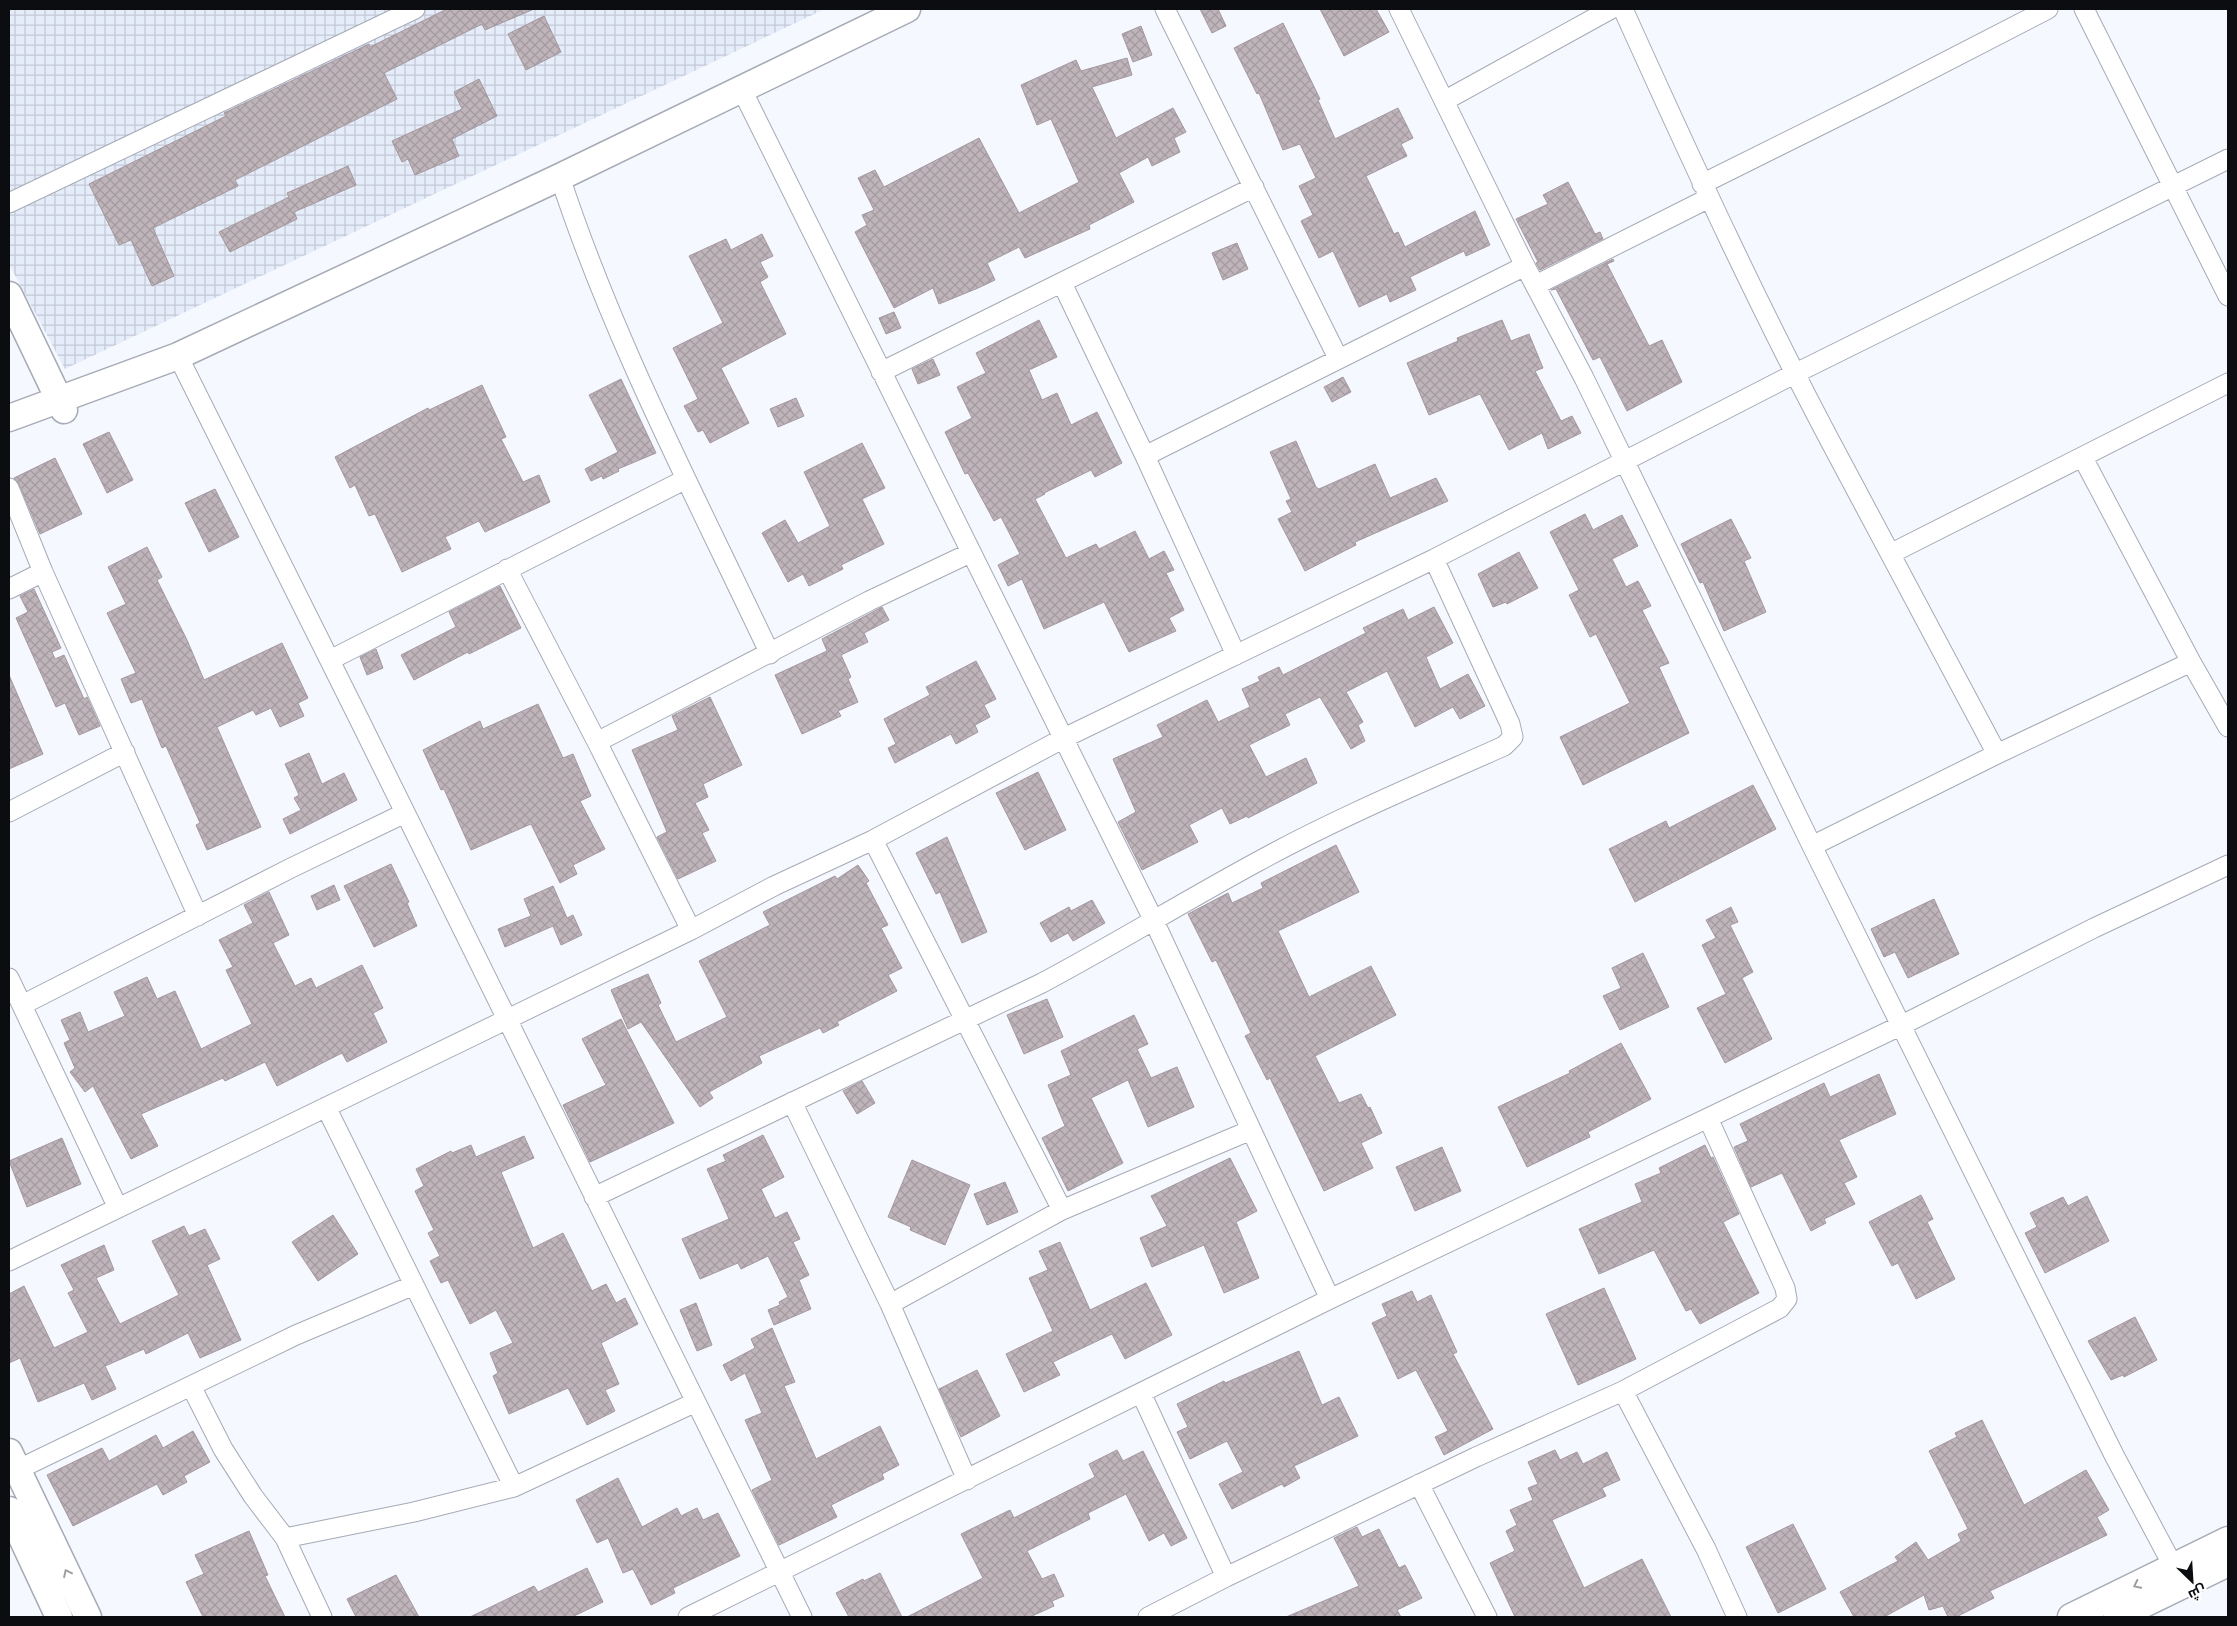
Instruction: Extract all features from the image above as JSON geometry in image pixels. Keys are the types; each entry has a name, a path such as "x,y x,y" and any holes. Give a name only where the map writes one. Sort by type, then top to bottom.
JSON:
{"street":[{"path":"9,203 415,9"},
{"path":"15,415 68,400 178,356 560,177 907,9"},
{"path":"1165,9 1338,358"},
{"path":"1399,9 1525,266 1584,378 1812,846 2114,1455 2178,1576"},
{"path":"1444,101 1611,9"},
{"path":"1623,9 1706,191 1796,373 1844,468 1892,553 1997,754"},
{"path":"1536,285 1883,94 2048,9"},
{"path":"2084,9 2228,296"},
{"path":"741,88 1154,922 1330,1299"},
{"path":"9,1260 415,1062 508,1021 691,930 774,886 873,840 1064,738 1434,559 1796,373 1979,284 2228,158"},
{"path":"560,177 598,285 686,479 770,654"},
{"path":"881,372 1254,187"},
{"path":"1145,456 1525,266"},
{"path":"1062,283 1145,456 1236,655"},
{"path":"9,295 68,400"},
{"path":"178,356 802,1617"},
{"path":"1892,553 2228,383"},
{"path":"9,437 68,400"},
{"path":"2083,458 2191,662 2228,727"},
{"path":"330,660 686,479"},
{"path":"9,488 43,572 198,916"},
{"path":"597,742 869,601 970,553"},
{"path":"594,1198 1042,983 1154,922 1257,861 1361,810 1504,746 1513,737 1510,724 1434,559"},
{"path":"507,570 597,742 691,930"},
{"path":"9,589 43,572"},
{"path":"1812,846 1997,754 2191,662"},
{"path":"9,812 125,752"},
{"path":"22,1005 405,813"},
{"path":"873,840 963,1020 1062,1210"},
{"path":"688,1617 1330,1299 1902,1025 2094,928 2228,865"},
{"path":"9,978 118,1208"},
{"path":"792,1102 890,1304 967,1480"},
{"path":"326,1107 514,1487"},
{"path":"1148,1617 1226,1577 1419,1484 1623,1391 1780,1308 1786,1299 1785,1288 1752,1211 1708,1118"},
{"path":"890,1304 1062,1210 1251,1130"},
{"path":"88,1617 13,1461 191,1386 296,1335 414,1285"},
{"path":"191,1386 228,1457 253,1496 285,1538 322,1617"},
{"path":"1623,1391 1706,1549 1737,1617"},
{"path":"1141,1393 1226,1577"},
{"path":"285,1538 414,1512 514,1487 696,1402"},
{"path":"1419,1484 1487,1617"},
{"path":"9,1510 59,1617"},
{"path":"2117,1617 2228,1540"},
{"path":"2071,1617 2178,1576 2228,1563"}],"shaded area":[{"path":"9,9 825,9 65,369 9,264"}],"building":[{"path":"447,9 534,9 485,30 482,24 384,73 397,99 235,180 238,186 153,228 174,276 152,286 131,240 119,245 89,184 226,116 224,113 369,44 370,47"},
{"path":"1200,9 1218,9 1226,26 1212,33"},
{"path":"1320,9 1376,9 1389,32 1344,56"},
{"path":"544,16 561,52 526,70 508,34"},
{"path":"1283,23 1320,99 1318,100 1335,139 1398,108 1413,138 1401,144 1407,156 1366,176 1394,234 1398,232 1405,247 1475,211 1490,245 1466,256 1464,251 1410,277 1416,290 1390,302 1387,294 1359,307 1333,251 1319,258 1301,221 1313,215 1299,186 1316,178 1300,144 1283,150 1259,93 1257,94 1234,48"},
{"path":"1141,26 1152,55 1133,62 1122,34"},
{"path":"1127,58 1132,75 1092,87 1116,138 1173,108 1186,132 1174,138 1180,152 1152,166 1148,157 1119,173 1134,202 1089,225 1090,229 1025,258 1019,247 987,263 995,280 978,288 939,304 933,288 894,308 855,232 867,225 862,215 874,210 858,178 875,170 884,187 979,138 1019,213 1079,182 1051,119 1037,125 1021,85 1076,60 1081,71"},
{"path":"479,79 497,116 452,139 459,156 415,175 408,159 402,162 392,141 462,109 454,92"},
{"path":"348,166 356,185 294,212 297,219 230,252 219,232 289,197 287,193"},
{"path":"1568,182 1595,234 1600,232 1603,239 1540,270 1536,263 1538,262 1516,219 1548,204 1543,195"},
{"path":"762,234 773,256 760,262 768,277 760,282 786,334 721,368 749,423 710,443 703,430 698,432 684,406 698,399 673,348 723,323 689,256 726,239 731,250"},
{"path":"1237,243 1248,269 1223,280 1212,253"},
{"path":"1613,259 1614,261 1607,264 1649,346 1662,340 1682,382 1627,411 1600,357 1593,360 1556,289 1551,290"},
{"path":"894,312 901,328 886,334 879,318"},
{"path":"1039,320 1057,357 1029,370 1042,400 1057,393 1071,425 1097,412 1122,463 1095,477 1091,470 1035,499 1066,558 1096,544 1099,549 1135,531 1149,559 1164,551 1174,570 1166,573 1184,610 1169,618 1176,631 1129,652 1104,602 1044,629 1022,579 1008,586 998,565 1020,554 1001,517 994,521 968,473 965,474 945,432 972,418 957,387 986,373 976,353"},
{"path":"1502,320 1511,341 1529,334 1543,368 1535,371 1561,421 1572,416 1581,433 1548,449 1542,433 1509,450 1480,394 1429,415 1407,363 1458,341 1457,338"},
{"path":"933,359 940,375 918,384 912,369"},
{"path":"1343,377 1351,392 1332,402 1324,387"},
{"path":"621,379 656,453 618,469 619,471 603,479 602,476 591,481 585,469 618,452 589,395"},
{"path":"482,385 506,437 501,439 523,482 539,475 550,502 485,532 479,521 445,537 451,549 402,572 375,514 369,516 355,485 350,488 335,457 428,408 429,410"},
{"path":"796,398 804,416 778,427 770,409"},
{"path":"109,432 133,480 107,493 83,444"},
{"path":"1296,441 1316,487 1319,489 1375,464 1390,498 1436,478 1448,501 1355,542 1356,545 1305,571 1278,519 1292,512 1286,501 1291,499 1270,452"},
{"path":"862,443 885,488 862,499 884,544 841,565 843,569 809,586 803,574 788,582 762,533 785,520 798,543 830,526 804,472"},
{"path":"55,458 82,514 40,534 19,484 14,478"},
{"path":"215,489 239,537 209,552 185,503"},
{"path":"1585,514 1593,530 1622,515 1638,546 1612,559 1626,587 1638,581 1651,606 1642,610 1669,663 1659,667 1689,733 1583,785 1560,737 1630,703 1596,634 1590,637 1569,595 1579,590 1550,532"},
{"path":"1731,519 1751,558 1744,561 1766,612 1724,631 1703,582 1700,583 1681,544"},
{"path":"147,547 162,577 157,580 187,640 204,680 282,643 308,698 298,703 304,716 280,727 271,708 256,715 253,710 217,727 261,827 207,850 196,825 200,823 166,746 162,748 142,699 131,703 121,679 136,673 107,613 126,604 108,567"},
{"path":"1519,552 1538,588 1507,604 1506,602 1493,607 1478,574"},
{"path":"500,586 521,628 469,654 468,652 414,680 401,655 456,627 449,612"},
{"path":"34,589 61,648 52,652 55,659 64,655 84,699 87,697 100,726 79,735 65,703 56,707 16,618 28,612 20,596"},
{"path":"882,607 889,620 864,633 868,642 841,655 851,677 848,679 858,702 838,711 841,716 802,734 775,675 827,651 822,639"},
{"path":"1434,607 1453,643 1426,657 1440,689 1468,674 1485,706 1460,719 1453,707 1415,727 1387,671 1346,692 1363,722 1358,725 1365,741 1351,749 1320,697 1285,714 1290,725 1249,745 1266,777 1306,758 1317,783 1248,818 1247,816 1230,824 1222,808 1189,825 1198,842 1142,870 1118,822 1136,812 1113,759 1163,737 1157,725 1207,700 1218,722 1250,707 1242,689 1260,681 1258,677 1279,667 1283,675 1366,633 1363,628 1403,609 1408,620"},
{"path":"376,649 383,668 367,675 360,657"},
{"path":"976,661 996,699 984,705 990,717 975,725 978,732 956,744 951,734 895,763 888,748 896,744 884,719 930,695 926,687"},
{"path":"9,675 43,754 9,769"},
{"path":"710,697 742,765 703,784 708,797 695,803 709,830 702,833 716,861 678,879 657,837 667,832 632,750 678,730 672,716"},
{"path":"538,704 563,758 573,754 591,796 580,801 605,849 573,865 577,874 560,883 531,824 471,850 444,789 441,790 423,750 480,721 483,729"},
{"path":"309,753 322,784 344,773 357,800 290,834 283,819 301,810 294,798 299,795 285,764"},
{"path":"1038,772 1066,830 1025,850 996,793"},
{"path":"1753,785 1776,829 1635,902 1609,849 1666,821 1669,828"},
{"path":"947,837 987,932 962,943 940,892 936,894 916,853"},
{"path":"1336,845 1359,892 1278,931 1309,997 1371,966 1396,1015 1315,1056 1339,1103 1361,1094 1368,1108 1370,1107 1382,1133 1361,1143 1373,1168 1324,1191 1270,1078 1267,1080 1245,1036 1251,1033 1216,960 1212,962 1188,914 1228,893 1232,903 1263,888 1261,883"},
{"path":"391,864 409,902 407,903 417,926 374,947 344,886"},
{"path":"858,865 869,881 866,883 888,925 881,928 902,968 888,975 897,991 837,1022 839,1025 823,1033 820,1028 759,1056 762,1063 709,1092 713,1098 700,1107 641,1022 628,1029 611,990 648,974 661,1003 658,1005 676,1042 727,1017 699,961 770,925 763,912 835,876 837,879"},
{"path":"334,885 340,900 317,910 311,896"},
{"path":"553,886 567,918 573,915 582,935 561,945 553,926 505,947 498,929 531,916 524,899"},
{"path":"269,892 289,935 273,943 295,986 311,978 316,988 362,965 383,1008 373,1013 387,1042 347,1062 342,1053 277,1086 265,1062 225,1081 223,1078 141,1114 158,1146 131,1159 93,1086 85,1092 70,1072 75,1068 64,1043 70,1040 61,1020 80,1012 88,1032 125,1016 114,992 147,977 157,999 175,991 201,1049 252,1024 226,970 233,967 219,940 253,923 244,905"},
{"path":"1934,899 1959,954 1908,978 1895,952 1884,957 1871,929"},
{"path":"1092,900 1105,923 1073,941 1068,933 1051,942 1040,923 1069,907 1071,911"},
{"path":"1731,907 1738,922 1730,925 1753,972 1742,978 1772,1039 1725,1063 1697,1008 1726,994 1702,945 1716,938 1706,920"},
{"path":"1643,953 1669,1007 1620,1030 1603,996 1621,988 1612,968"},
{"path":"1047,999 1063,1037 1024,1054 1007,1015"},
{"path":"1134,1015 1148,1044 1137,1049 1151,1078 1177,1067 1194,1107 1148,1127 1128,1080 1091,1098 1123,1163 1068,1191 1042,1138 1065,1126 1048,1085 1071,1075 1061,1051"},
{"path":"621,1019 674,1123 590,1162 563,1105 606,1085 582,1039"},
{"path":"1621,1043 1651,1099 1588,1132 1590,1137 1527,1167 1498,1107 1570,1073 1569,1071"},
{"path":"1879,1074 1896,1114 1839,1140 1857,1177 1844,1183 1855,1204 1824,1219 1826,1223 1811,1231 1782,1173 1751,1187 1734,1147 1748,1141 1740,1124 1824,1083 1830,1097"},
{"path":"862,1081 875,1103 857,1114 843,1091"},
{"path":"763,1135 784,1177 761,1189 775,1218 787,1212 800,1239 793,1242 809,1275 799,1280 811,1309 774,1325 768,1310 780,1305 779,1302 788,1297 768,1256 741,1269 738,1263 700,1279 682,1239 729,1219 707,1169 726,1161 723,1155"},
{"path":"524,1136 534,1158 501,1172 533,1248 563,1233 592,1291 606,1284 616,1303 625,1298 638,1324 601,1343 619,1384 605,1390 615,1411 587,1425 568,1388 509,1414 493,1376 498,1373 490,1353 513,1343 496,1310 470,1324 448,1280 441,1283 430,1261 440,1256 428,1233 434,1230 415,1191 424,1186 416,1169 451,1151 452,1153 471,1145 476,1157"},
{"path":"62,1138 81,1184 27,1207 9,1161"},
{"path":"1705,1145 1711,1158 1713,1157 1739,1214 1723,1222 1759,1293 1700,1324 1691,1309 1686,1311 1654,1250 1599,1274 1579,1229 1642,1202 1635,1184 1661,1173 1659,1168"},
{"path":"1442,1147 1461,1191 1415,1211 1396,1167"},
{"path":"1230,1158 1257,1211 1236,1222 1259,1278 1224,1293 1204,1245 1152,1267 1140,1238 1167,1226 1151,1196"},
{"path":"912,1160 970,1185 945,1245 910,1230 911,1227 888,1217"},
{"path":"1005,1182 1018,1212 987,1225 974,1194"},
{"path":"1921,1195 1933,1219 1927,1222 1955,1279 1916,1299 1898,1263 1892,1266 1869,1222"},
{"path":"2087,1196 2109,1241 2045,1273 2025,1233 2037,1227 2030,1213 2063,1197 2068,1206"},
{"path":"333,1215 358,1254 318,1281 292,1242"},
{"path":"184,1226 189,1236 205,1229 220,1259 207,1265 241,1340 200,1358 188,1333 146,1354 144,1349 105,1366 116,1389 92,1400 84,1383 38,1402 20,1358 9,1363 9,1294 24,1286 54,1348 88,1332 68,1293 74,1290 61,1265 104,1245 114,1270 96,1278 120,1324 179,1295 152,1241"},
{"path":"1060,1242 1090,1310 1146,1283 1172,1335 1125,1359 1112,1334 1053,1362 1060,1375 1024,1392 1006,1354 1053,1331 1029,1278 1048,1270 1039,1251"},
{"path":"1604,1288 1636,1359 1578,1385 1546,1314"},
{"path":"1412,1291 1417,1302 1431,1295 1457,1352 1453,1354 1493,1429 1444,1455 1435,1437 1448,1431 1416,1370 1398,1379 1372,1323 1387,1316 1382,1304"},
{"path":"696,1303 712,1345 697,1351 680,1310"},
{"path":"2135,1317 2157,1360 2124,1377 2123,1375 2111,1380 2088,1341"},
{"path":"772,1328 795,1382 784,1386 816,1459 880,1426 899,1465 882,1474 884,1479 831,1505 837,1517 779,1545 752,1490 772,1480 745,1420 762,1413 745,1373 731,1381 723,1365 755,1348 751,1339"},
{"path":"1299,1351 1322,1405 1339,1397 1358,1436 1294,1466 1300,1478 1284,1487 1282,1484 1232,1509 1219,1484 1243,1472 1227,1441 1190,1459 1177,1432 1188,1427 1177,1404 1224,1381 1225,1383"},
{"path":"977,1370 1000,1416 961,1437 939,1389"},
{"path":"1982,1420 2024,1505 2086,1470 2109,1510 2097,1517 2107,1535 1990,1591 1994,1598 1956,1617 1948,1617 1943,1606 1929,1610 1924,1595 1884,1617 1854,1617 1840,1592 1898,1561 1895,1557 1916,1542 1928,1560 1961,1541 1958,1534 1968,1529 1929,1451 1957,1437 1955,1433"},
{"path":"193,1431 210,1462 184,1476 187,1482 163,1495 157,1484 73,1526 47,1475 102,1448 109,1461 156,1435 163,1448"},
{"path":"1117,1450 1123,1461 1143,1451 1187,1538 1171,1546 1164,1533 1149,1541 1126,1494 1088,1513 1090,1519 1027,1551 1042,1579 1054,1574 1064,1596 1052,1601 1054,1606 1030,1617 907,1617 983,1578 961,1534 1010,1510 1014,1518 1095,1477 1089,1464"},
{"path":"1555,1450 1560,1460 1577,1452 1583,1464 1607,1452 1620,1480 1602,1488 1606,1496 1552,1520 1584,1588 1642,1559 1671,1617 1515,1617 1490,1563 1515,1551 1506,1531 1517,1525 1510,1510 1533,1500 1528,1488 1538,1484 1528,1462"},
{"path":"618,1478 642,1527 677,1508 681,1516 697,1508 703,1520 718,1513 740,1556 673,1588 675,1593 651,1605 633,1569 623,1573 608,1538 597,1543 576,1500"},
{"path":"1793,1524 1826,1589 1778,1613 1746,1547"},
{"path":"1357,1527 1362,1537 1379,1529 1399,1568 1405,1565 1422,1598 1397,1610 1401,1617 1286,1617 1359,1586 1334,1538"},
{"path":"249,1531 268,1575 265,1576 285,1617 203,1617 186,1582 204,1574 195,1555"},
{"path":"587,1568 603,1602 572,1617 470,1617 534,1586 538,1592"},
{"path":"880,1573 902,1617 849,1617 836,1593 863,1579 864,1581"},
{"path":"396,1575 419,1617 356,1617 347,1599"}]}
